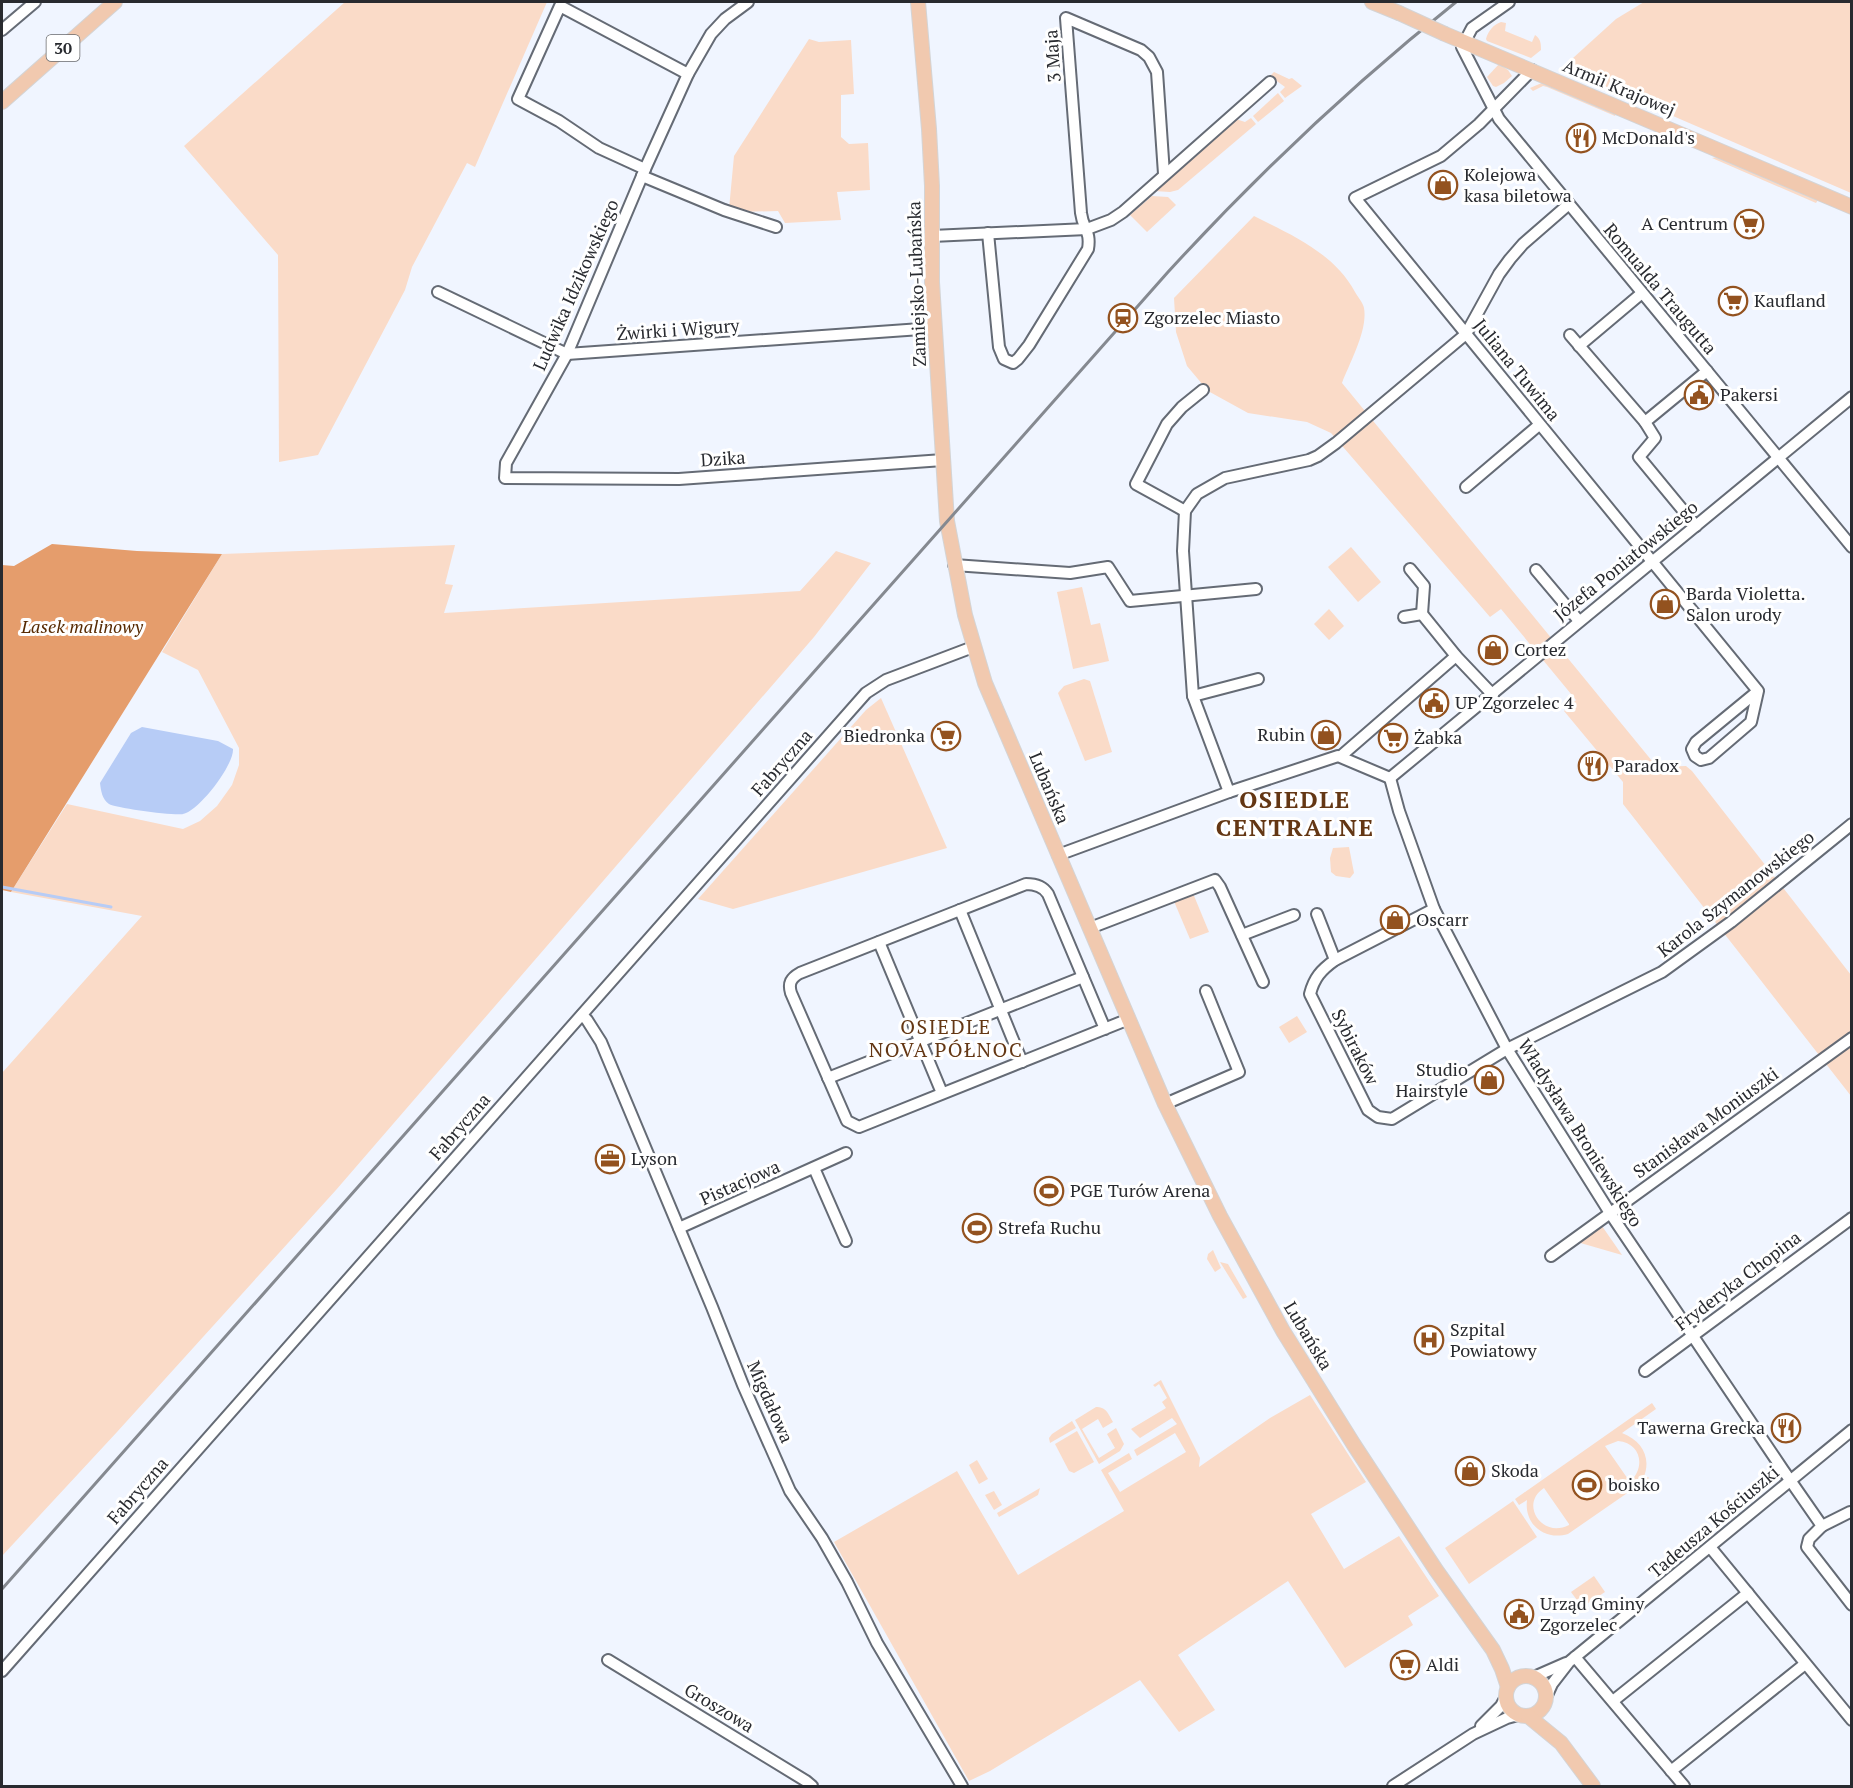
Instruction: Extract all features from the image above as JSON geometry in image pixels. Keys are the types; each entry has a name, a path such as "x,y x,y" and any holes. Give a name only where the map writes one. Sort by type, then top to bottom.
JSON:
{"main road":[{"name":"30","path":"2,102 116,2"},
{"name":"Zamiejsko-Lubańska","path":"918,2 929,129 935,328 943,460 947,521 954,565"},
{"name":"Armii Krajowej","path":"1372,2 1851,207"},
{"name":"Lubańska","path":"954,565 973,647 994,707 1165,1104 1220,1216 1283,1331 1423,1551 1493,1650 1507,1692"},
{"name":"Lubańska","path":"1493,1650 1529,1677"},
{"path":"1561,1743 1508,1706 1507,1692 1513,1681 1529,1677 1543,1684 1561,1743 1593,1786"},
{"path":"1523,1716 1540,1711 1546,1700"}],"street":[{"path":"2,30 35,2"},
{"name":"Ludwika Idzikowskiego","path":"505,478 506,463 567,354 688,74 711,34 725,19 748,2"},
{"path":"1464,42 1472,28 1509,2"},
{"path":"688,74 560,6 518,99 644,173 724,210 776,227"},
{"name":"3 Maja","path":"1087,229 1082,222 1081,213 1066,18 1141,50 1154,64 1157,72 1164,174"},
{"name":"Romualda Traugutta","path":"1464,42 1462,51 1493,110 1851,547"},
{"path":"1493,110 1532,70"},
{"path":"932,236 1087,229 1102,225 1117,216 1270,82"},
{"name":"Juliana Tuwima","path":"1493,110 1441,156 1355,198 1758,691"},
{"path":"1229,792 1193,696 1183,532 1185,511 1197,494 1215,482 1318,456 1466,333 1510,259 1523,244 1569,204"},
{"path":"988,233 999,347 1004,359 1013,363 1029,345 1088,249 1090,238 1087,229"},
{"name":"Żwirki i Wigury","path":"438,292 567,354 935,328"},
{"path":"1579,346 1642,293"},
{"path":"1570,335 1645,422 1655,438 1640,457 1696,526"},
{"path":"1645,422 1707,371"},
{"path":"1185,511 1136,484 1167,424 1182,407 1203,390"},
{"name":"Józefa Poniatowskiego","path":"1390,778 1851,397"},
{"path":"1466,487 1539,425"},
{"name":"Dzika","path":"505,478 679,479 943,460"},
{"path":"954,565 1070,573 1108,567 1130,601 1256,589"},
{"path":"1410,569 1424,586 1422,614 1456,656 1493,695"},
{"path":"1536,570 1580,621"},
{"path":"1404,617 1422,614"},
{"name":"Fabryczna","path":"2,1671 866,693 885,680 973,647"},
{"path":"1058,855 1229,792 1341,756 1456,656"},
{"path":"1193,696 1258,679"},
{"path":"1758,691 1751,722 1708,758 1701,760 1695,756 1692,749 1696,742 1758,691"},
{"path":"1341,756 1390,778"},
{"name":"Władysława Broniewskiego","path":"1390,778 1399,812 1434,909 1507,1049 1610,1213 1822,1526"},
{"name":"Karola Szymanowskiego","path":"1507,1049 1662,972 1731,922 1851,824"},
{"path":"1090,928 1215,880 1263,982"},
{"path":"1105,1029 1048,894 1039,886 1026,884 800,973 790,982 791,993 847,1121 855,1126 863,1126 942,1093 1022,1062 1105,1029 1129,1019"},
{"name":"Sybiraków","path":"1434,909 1335,960 1315,977 1310,994 1368,1110 1378,1117 1392,1119 1507,1049"},
{"path":"960,910 1022,1062"},
{"path":"1317,914 1335,960"},
{"path":"1242,935 1294,915"},
{"path":"879,942 942,1093"},
{"path":"828,1078 1083,977"},
{"path":"1165,1104 1239,1072 1206,991"},
{"name":"Migdałowa","path":"582,1015 601,1042 742,1385 790,1491 822,1538 877,1642 962,1786"},
{"name":"Stanisława Moniuszki","path":"1551,1256 1851,1038"},
{"name":"Pistacjowa","path":"679,1228 846,1153"},
{"path":"814,1167 846,1241"},
{"name":"Fryderyka Chopina","path":"1646,1371 1851,1218"},
{"name":"Tadeusza Kościuszki","path":"1546,1700 1552,1684 1572,1659 1851,1430"},
{"path":"1850,1512 1822,1526 1809,1539 1807,1547 1851,1605"},
{"path":"1710,1547 1851,1720"},
{"path":"1613,1701 1748,1593"},
{"path":"1572,1659 1613,1701 1684,1786"},
{"name":"Tadeusza Kościuszki","path":"1529,1677 1572,1659"},
{"name":"Groszowa","path":"608,1660 812,1786"},
{"path":"1671,1771 1805,1664"},
{"path":"1473,1734 1501,1706 1507,1692"},
{"path":"1394,1786 1473,1734 1507,1718 1523,1716"}],"shaded area":[{"path":"345,2 547,2 475,167 467,163 412,267 405,290 318,455 279,462 278,255 184,146"},
{"path":"1644,2 1851,2 1851,193 1562,68 1616,19"},
{"path":"1501,22 1506,23 1505,31 1532,42 1535,35 1540,40 1541,50 1531,58 1487,41 1490,31"},
{"path":"809,39 819,42 851,40 854,94 841,95 841,137 849,144 868,143 870,190 837,192 841,220 785,223 778,211 738,212 729,209 734,156"},
{"path":"1499,64 1512,76 1496,87 1487,77"},
{"path":"1274,72 1289,79 1292,78 1302,86 1285,98 1280,92 1285,87 1270,76"},
{"path":"1544,82 1616,113 1615,116 1547,87 1543,86 1533,91 1530,88"},
{"path":"1278,93 1284,101 1258,122 1253,116"},
{"path":"1251,118 1256,124 1178,190 1154,191 1236,119 1245,122"},
{"path":"1718,157 1818,200 1816,203 1712,158"},
{"path":"1152,196 1168,197 1176,205 1147,232 1130,215"},
{"path":"1254,216 1311,246 1324,256 1346,278 1363,304 1365,317 1361,336 1342,383 1657,767 1686,766 1692,771 1851,975 1851,1096 1623,804 1623,782 1564,711 1576,700 1501,609 1490,617 1331,433 1307,422 1248,413 1208,391 1187,366 1176,332 1174,298"},
{"path":"455,545 445,584 453,585 444,613 800,591 836,551 871,563 814,637 336,1190 2,1556 2,1073 142,916 11,892 67,804 183,829 200,821 217,806 232,785 239,765 239,748 198,670 162,652 222,554"},
{"path":"1351,547 1381,582 1358,602 1328,567"},
{"path":"1082,587 1091,625 1100,623 1109,661 1073,669 1057,592"},
{"path":"1329,609 1344,626 1329,640 1314,624"},
{"path":"1084,679 1090,681 1112,752 1085,761 1058,693 1064,686"},
{"path":"881,698 947,848 733,909 698,899 866,710"},
{"path":"1349,847 1354,873 1350,878 1336,876 1331,872 1330,858 1333,848"},
{"path":"1192,891 1209,932 1190,939 1173,899"},
{"path":"1297,1016 1307,1032 1289,1043 1279,1027"},
{"path":"1602,1226 1622,1255 1577,1242"},
{"path":"1213,1250 1221,1268 1215,1272 1207,1259 1208,1254"},
{"path":"1220,1262 1228,1264 1247,1297 1243,1299"},
{"path":"1161,1380 1200,1458 1199,1467 1270,1418 1310,1395 1366,1482 1311,1514 1344,1569 1399,1536 1439,1596 1408,1616 1413,1625 1345,1668 1288,1581 1178,1655 1215,1710 1179,1732 1140,1680 990,1771 969,1781 834,1542 957,1471 1018,1575 1124,1511 1101,1470 1129,1453 1132,1459 1108,1473 1120,1492 1186,1452 1175,1433 1137,1456 1134,1450 1177,1424 1172,1418 1140,1438 1131,1429 1166,1408 1162,1402 1167,1398 1159,1384 1155,1387 1153,1385"},
{"path":"1652,1403 1656,1409 1622,1433 1635,1441 1644,1452 1646,1472 1643,1479 1649,1478 1568,1534 1559,1536 1537,1529 1529,1516 1527,1500 1519,1505 1515,1499","holes":["1618,1441 1632,1446 1639,1457 1638,1470 1630,1482 1605,1446","1544,1488 1569,1524 1569,1525 1559,1528 1550,1527 1537,1518 1534,1502"]},
{"path":"1096,1407 1105,1409 1113,1422 1103,1428 1098,1419 1082,1429 1099,1458 1115,1448 1107,1434 1116,1428 1124,1444 1120,1451 1099,1464 1075,1420"},
{"path":"1072,1421 1076,1428 1050,1443 1049,1438 1052,1434"},
{"path":"1077,1431 1094,1462 1074,1473 1069,1471 1055,1444"},
{"path":"977,1460 988,1479 979,1484 969,1465"},
{"path":"1040,1488 1038,1495 999,1517 997,1513"},
{"path":"994,1491 1002,1505 994,1510 985,1495"},
{"path":"1513,1501 1537,1537 1469,1584 1445,1548"},
{"path":"1594,1576 1605,1592 1582,1607 1571,1592"}],"green space":[{"name":"Lasek malinowy","path":"52,544 137,551 222,554 11,892 2,890 2,565 14,566"}],"water":[{"path":"142,727 218,741 233,749 222,776 198,805 190,811 183,814 158,813 114,806 103,797 100,783 131,733"}],"waterway":[{"path":"2,887 111,907"}],"railway":[{"path":"2,1589 1168,272 1236,200 1307,131 1380,65 1456,2"}],"place":[{"name":"McDonald's","path":"1581,138"},
{"name":"Kolejowa kasa biletowa","path":"1443,185"},
{"name":"A Centrum","path":"1749,224"},
{"name":"Kaufland","path":"1733,301"},
{"name":"Zgorzelec Miasto","path":"1123,318"},
{"name":"Pakersi","path":"1699,395"},
{"name":"Barda Violetta. Salon urody","path":"1665,604"},
{"name":"Cortez","path":"1493,650"},
{"name":"UP Zgorzelec 4","path":"1434,703"},
{"name":"Rubin","path":"1326,735"},
{"name":"Biedronka","path":"946,736"},
{"name":"Żabka","path":"1393,738"},
{"name":"Paradox","path":"1593,766"},
{"name":"Oscarr","path":"1395,920"},
{"name":"Studio Hairstyle","path":"1489,1080"},
{"name":"Lyson","path":"610,1159"},
{"name":"PGE Turów Arena","path":"1049,1191"},
{"name":"Strefa Ruchu","path":"977,1228"},
{"name":"Szpital Powiatowy","path":"1429,1340"},
{"name":"Tawerna Grecka","path":"1786,1428"},
{"name":"Skoda","path":"1470,1471"},
{"name":"boisko","path":"1587,1485"},
{"name":"Urząd Gminy Zgorzelec","path":"1519,1614"},
{"name":"Aldi","path":"1405,1665"}],"district":[{"name":"OSIEDLE CENTRALNE","path":"1295,814"},
{"name":"OSIEDLE NOVA PÓŁNOC","path":"946,1038"}]}
